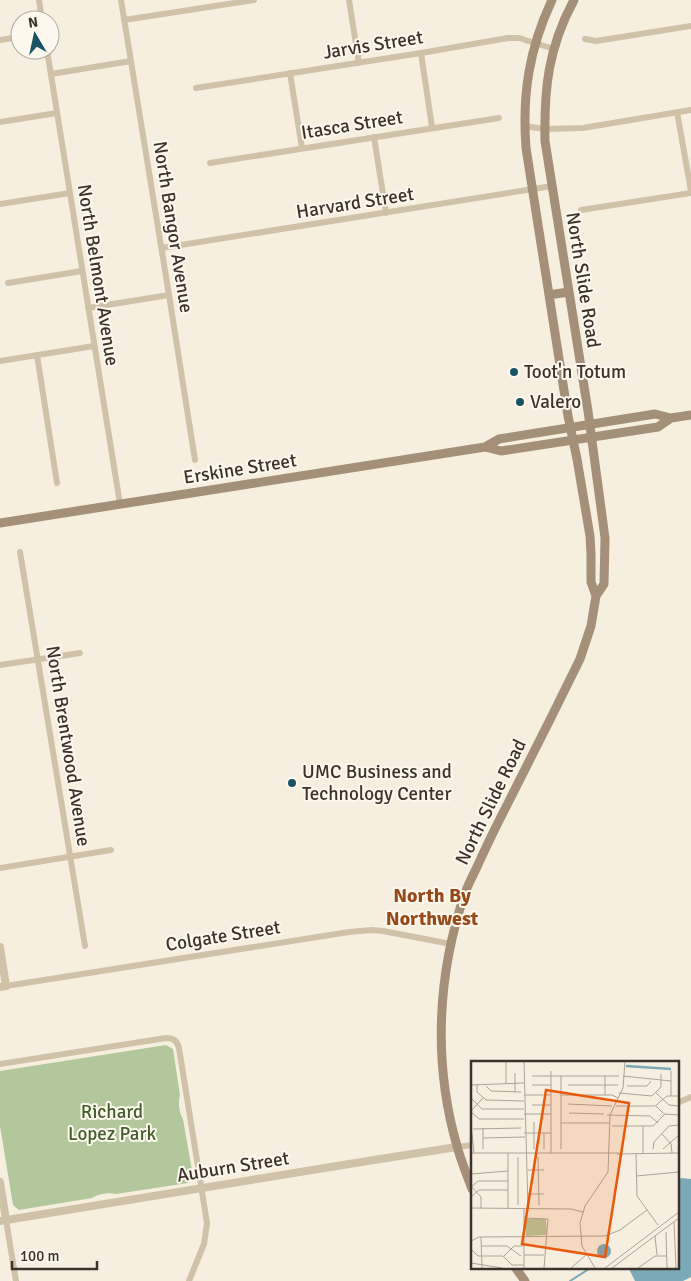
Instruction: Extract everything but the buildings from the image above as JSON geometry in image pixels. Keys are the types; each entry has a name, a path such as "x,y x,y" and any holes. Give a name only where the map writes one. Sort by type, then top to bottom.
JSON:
{"main road":[{"name":"North Slide Road","path":"552,0 542,23 529,68 526,85 524,126 526,151 570,427 590,536 591,582 596,596"},
{"name":"North Slide Road","path":"471,1186 457,1148 449,1116 443,1077 441,1040 442,1001 451,944 466,892 482,856 580,659 591,626 596,596 604,584 605,538 590,424 546,155 545,104 547,80 563,22 574,0"},
{"path":"549,295 568,292"},
{"name":"Erskine Street","path":"0,523 485,447 499,439 570,427 656,414 671,418 691,415"},
{"name":"Erskine Street","path":"485,447 501,451 658,427 671,418"},
{"path":"516,1268 525,1281"}],"street":[{"name":"North Bangor Avenue","path":"121,0 170,295 195,460"},
{"path":"124,20 254,0"},
{"path":"349,0 360,63"},
{"path":"585,39 596,41 691,26"},
{"name":"Jarvis Street","path":"196,88 508,38 519,38 554,49"},
{"path":"420,53 432,128"},
{"name":"North Belmont Avenue","path":"49,60 120,504"},
{"path":"51,74 131,61"},
{"path":"290,73 302,148"},
{"path":"524,126 545,129 583,128 691,110"},
{"path":"581,210 691,192 677,112"},
{"path":"0,122 57,113"},
{"name":"Itasca Street","path":"210,163 499,118"},
{"path":"374,137 386,213"},
{"name":"Harvard Street","path":"162,248 552,186"},
{"path":"0,204 70,193"},
{"path":"8,283 82,271"},
{"path":"88,308 170,295"},
{"path":"0,360 94,346"},
{"path":"37,355 57,483"},
{"name":"North Brentwood Avenue","path":"20,552 85,946"},
{"path":"0,665 80,652"},
{"path":"0,868 111,850"},
{"name":"Colgate Street","path":"3,987 355,931 383,931 451,944"},
{"path":"0,947 3,987"},
{"path":"0,1064 166,1038 175,1040 179,1048 207,1223 202,1252 189,1281"},
{"path":"678,1103 691,1097"},
{"name":"Auburn Street","path":"3,1220 471,1145"},
{"path":"0,1182 3,1220 16,1281"}],"green space":[{"name":"Richard Lopez Park","path":"166,1045 173,1049 180,1095 179,1107 183,1119 193,1176 188,1183 97,1195 92,1198 19,1210 13,1205 0,1126 0,1071"}],"water":[{"path":"691,1179 691,1277 683,1281 635,1281 628,1268 678,1268 678,1180"}],"waterway":[{"path":"570,1281 590,1268"}],"place":[{"name":"Toot'n Totum","path":"514,372"},
{"name":"Valero","path":"520,402"},
{"name":"UMC Business and Technology Center","path":"292,783"}],"district":[{"name":"North By Northwest","path":"432,906"}]}
